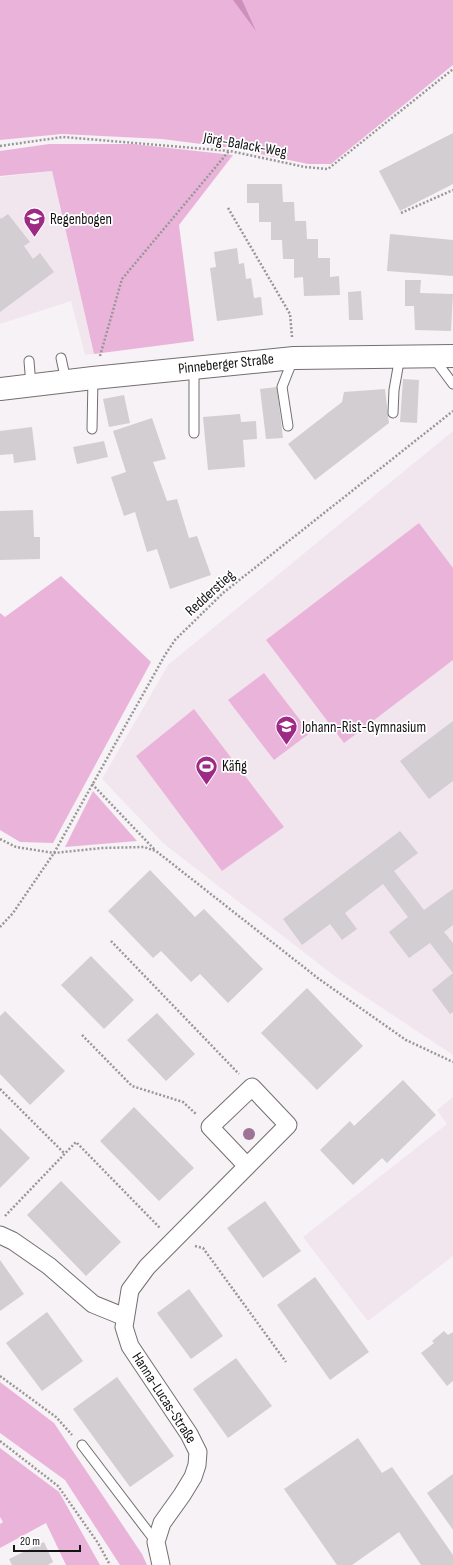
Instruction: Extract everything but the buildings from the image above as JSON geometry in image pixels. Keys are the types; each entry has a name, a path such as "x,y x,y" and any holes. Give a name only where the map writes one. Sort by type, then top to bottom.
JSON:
{"main road":[{"name":"Pinneberger Straße","path":"0,389 294,358 443,356"}],"street":[{"path":"247,1166 210,1127 252,1087"},
{"name":"Hanna-Lucas-Straße","path":"156,1542 162,1524 193,1477 197,1465 198,1452 189,1434 130,1346 124,1327 130,1290 147,1266 288,1125 252,1087"},
{"path":"0,1235 13,1241 49,1266 93,1304 125,1317"},
{"path":"156,1542 161,1565"}],"lane":[{"path":"392,413 394,390 400,356"},
{"path":"443,356 453,384"},
{"path":"61,358 66,381"},
{"path":"288,426 282,387 294,358"},
{"path":"28,361 32,385"},
{"path":"194,368 194,433"},
{"path":"92,428 93,378"},
{"path":"82,1445 156,1542"}],"path":[{"name":"Jörg-Balack-Weg","path":"0,146 63,137 230,151 305,167 328,169 453,70"},
{"path":"93,378 122,280 230,151"},
{"path":"401,213 453,190"},
{"path":"228,208 290,314 294,358"},
{"name":"Redderstieg","path":"0,927 13,913 54,853 165,655 175,640 223,593 453,411"},
{"path":"92,784 156,851 319,979 406,1040 453,1062"},
{"path":"0,838 16,847 54,853 102,848 137,847 144,847 156,851"},
{"path":"111,941 252,1087"},
{"path":"82,1035 132,1086 183,1102 210,1127"},
{"path":"0,1089 64,1154"},
{"path":"0,1221 76,1142 172,1240 203,1248 286,1362"},
{"path":"0,1376 56,1417 82,1445"},
{"path":"0,1441 58,1486 98,1543 110,1565"}],"shaded area":[{"path":"0,0 453,0 453,65 331,164 308,164 232,148 162,139 62,134 0,140"},
{"path":"233,0 242,0 256,31"},
{"path":"49,144 133,144 233,155 179,225 194,341 94,354 52,171 0,176 0,151"},
{"name":"Regenbogen","path":"52,171 94,354 85,355 71,301 0,324 0,177"},
{"name":"Johann-Rist-Gymnasium","path":"453,431 453,1055 337,978 163,843 102,779 168,665"},
{"path":"419,523 453,568 453,660 344,743 266,640"},
{"path":"61,576 151,662 53,843 20,842 0,830 0,613 5,617"},
{"path":"264,673 310,733 274,760 228,700"},
{"name":"Käfig","path":"194,709 284,827 222,871 136,756"},
{"path":"93,791 137,841 65,847"},
{"path":"453,1097 453,1256 368,1321 303,1237 447,1124 437,1110"},
{"path":"0,1382 54,1423 142,1554 147,1565 120,1565 65,1480 0,1433"},
{"path":"0,1448 59,1492 100,1565 66,1565 46,1523 0,1548 0,1524 3,1522 0,1517"}],"place":[{"name":"Regenbogen","path":"34,238"},
{"name":"Johann-Rist-Gymnasium","path":"287,746"},
{"name":"Käfig","path":"206,786"}]}
